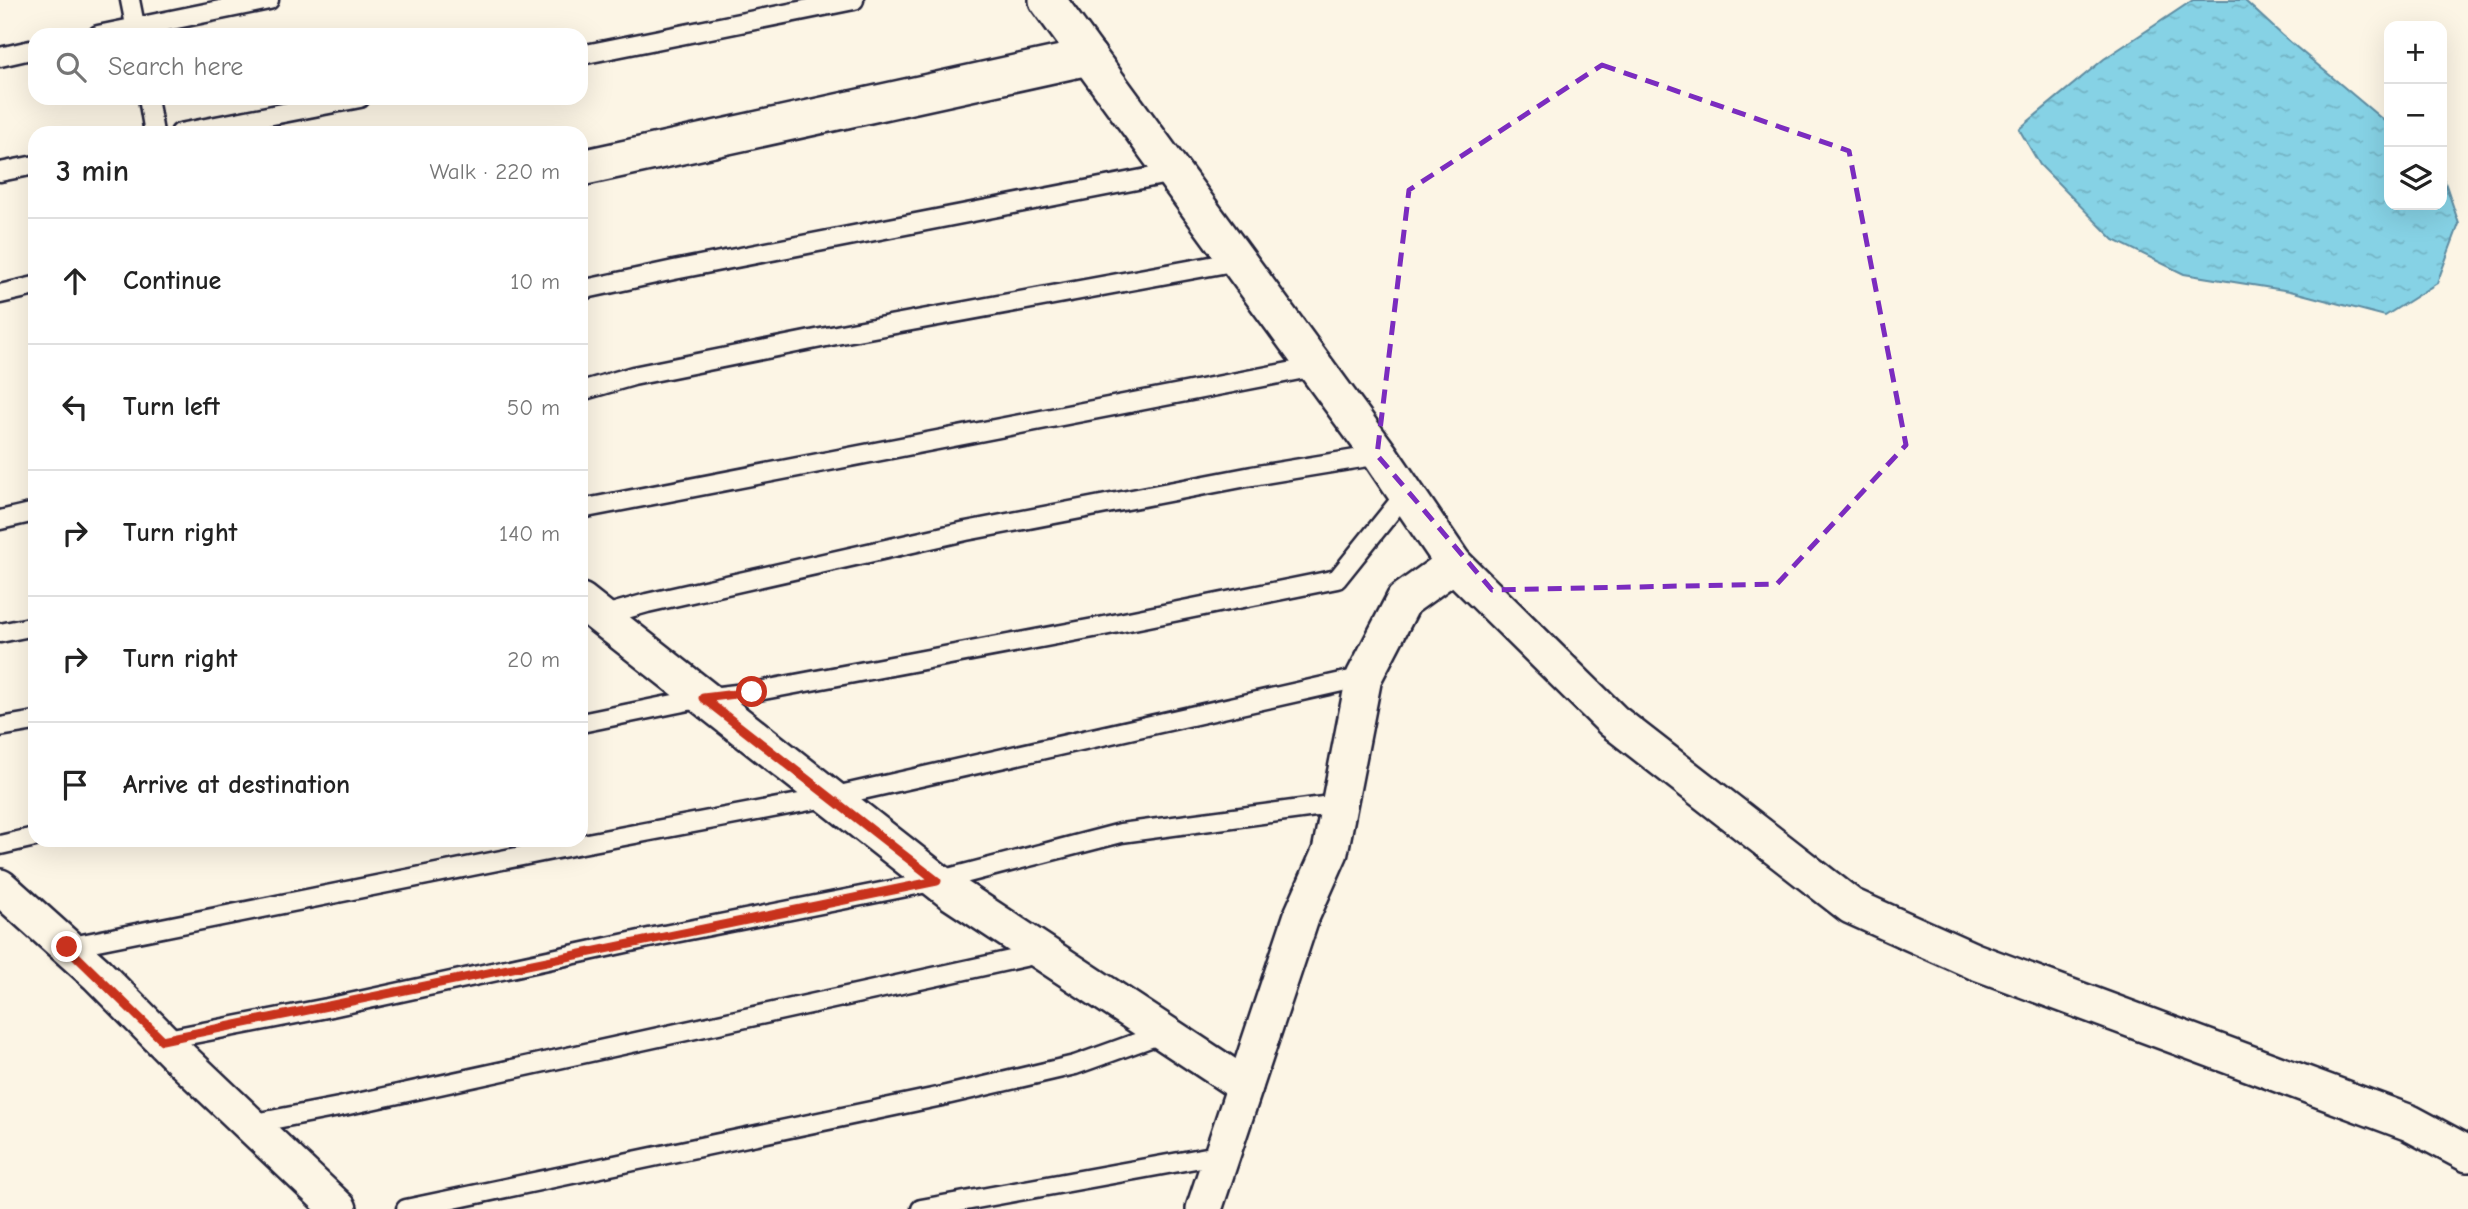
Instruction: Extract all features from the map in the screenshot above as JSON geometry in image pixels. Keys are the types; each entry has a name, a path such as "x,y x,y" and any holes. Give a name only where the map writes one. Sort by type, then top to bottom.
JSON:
{"street":[{"path":"1047,0 1380,455 1454,564 1613,721 1850,906 1974,961 2410,1123 2468,1154"},
{"path":"588,166 1089,57"},
{"path":"1205,1209 1302,915 1330,852 1364,677 1404,600 1454,564"},
{"path":"588,614 703,698 937,881 1245,1086"},
{"path":"0,887 67,947 339,1209"}],"lane":[{"path":"130,0 135,28"},
{"path":"149,28 269,0"},
{"path":"588,54 854,0"},
{"path":"0,57 28,51"},
{"path":"149,105 153,126"},
{"path":"216,126 324,105"},
{"path":"0,172 28,166"},
{"path":"588,288 1173,173"},
{"path":"588,389 634,376 846,333 1238,261"},
{"path":"0,294 28,288"},
{"path":"588,508 1315,366"},
{"path":"588,613 648,603 966,531 1252,476 1380,455"},
{"path":"588,722 703,698 779,687 1098,627 1337,579 1406,493"},
{"path":"0,520 28,514"},
{"path":"0,634 28,628"},
{"path":"588,843 831,797 1364,677"},
{"path":"0,727 28,722"},
{"path":"162,1040 937,881 1121,834 1338,804"},
{"path":"0,845 28,839"},
{"path":"67,947 567,847"},
{"path":"250,1124 1043,953"},
{"path":"405,1209 942,1096 1075,1065 1164,1033"},
{"path":"921,1209 1223,1154"}],"highlighted area":[{"path":"1602,65 1849,151 1906,445 1777,584 1492,590 1377,455 1409,190"}],"water":[{"path":"2193,0 2244,0 2384,121 2384,210 2447,210 2447,188 2459,224 2437,283 2385,316 2290,291 2184,274 2114,240 2040,165 2019,129 2104,59"}],"route":[{"path":"67,947 162,1040 937,881 703,698 752,692"}]}
